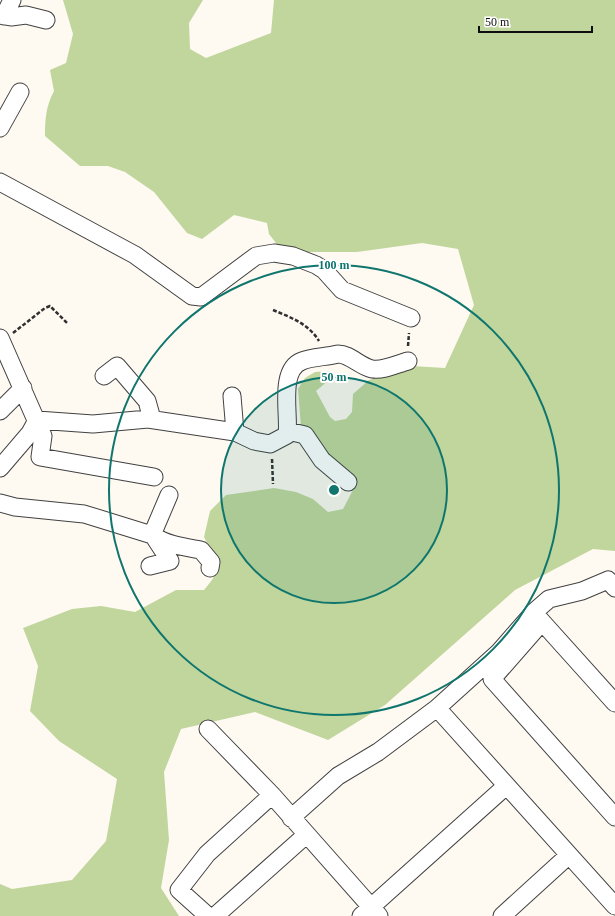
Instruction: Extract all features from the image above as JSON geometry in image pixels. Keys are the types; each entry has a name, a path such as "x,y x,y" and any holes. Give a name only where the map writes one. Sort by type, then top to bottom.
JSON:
{"street":[{"path":"2,15 12,0"},
{"path":"2,15 26,15 46,20"},
{"path":"0,128 20,92"},
{"path":"0,182 135,255 192,296 201,297 256,256 274,253 293,256 316,265 324,270 342,290 411,318"},
{"path":"1,340 43,436 40,457 154,477"},
{"path":"37,420 93,424 152,419 235,432 254,441 270,444 287,435 286,388 289,375 297,363 303,360 343,354 372,369 383,368 408,361"},
{"path":"104,376 117,366 147,401 152,419"},
{"path":"0,411 22,388"},
{"path":"232,396 235,432"},
{"path":"0,468 30,433 37,420"},
{"path":"288,431 305,434 322,460 348,482"},
{"path":"152,535 168,495"},
{"path":"0,503 15,507 84,514 152,535 177,546 201,550 211,562 210,568"},
{"path":"150,566 170,561 152,535"},
{"path":"615,588 608,580 582,590 549,599 538,617 492,679 615,817"},
{"path":"538,617 615,703"},
{"path":"291,818 338,776 378,752 437,708 538,617"},
{"path":"437,708 615,906"},
{"path":"208,729 272,795 370,913 506,786"},
{"path":"208,916 179,890 207,854 272,795"},
{"path":"214,916 306,835"},
{"path":"502,916 569,855"}],"path":[{"path":"1,340 45,308 50,306 67,323"},
{"path":"272,310 311,330 319,340 324,357"},
{"path":"408,361 407,348 411,318"},
{"path":"270,444 272,448 273,484"}],"green space":[{"path":"63,0 203,0 189,23 190,49 206,58 271,33 274,0 615,0 615,551 593,549 515,590 385,705 328,740 255,712 181,729 164,772 169,840 161,888 179,916 0,916 0,884 12,889 72,880 106,841 117,779 59,741 30,711 38,666 23,628 72,609 101,606 135,612 176,590 204,590 211,582 217,569 216,559 204,537 210,511 226,495 274,488 296,492 313,499 328,512 343,509 354,488 350,479 301,427 298,389 305,378 315,372 328,371 331,374 329,380 316,391 330,417 335,421 346,419 352,412 353,394 369,380 412,366 445,368 474,305 458,249 422,243 357,252 306,252 279,247 269,234 267,223 234,215 202,239 187,233 154,192 125,172 108,166 80,166 45,136 46,113 54,91 50,70 66,63 73,34"}]}
